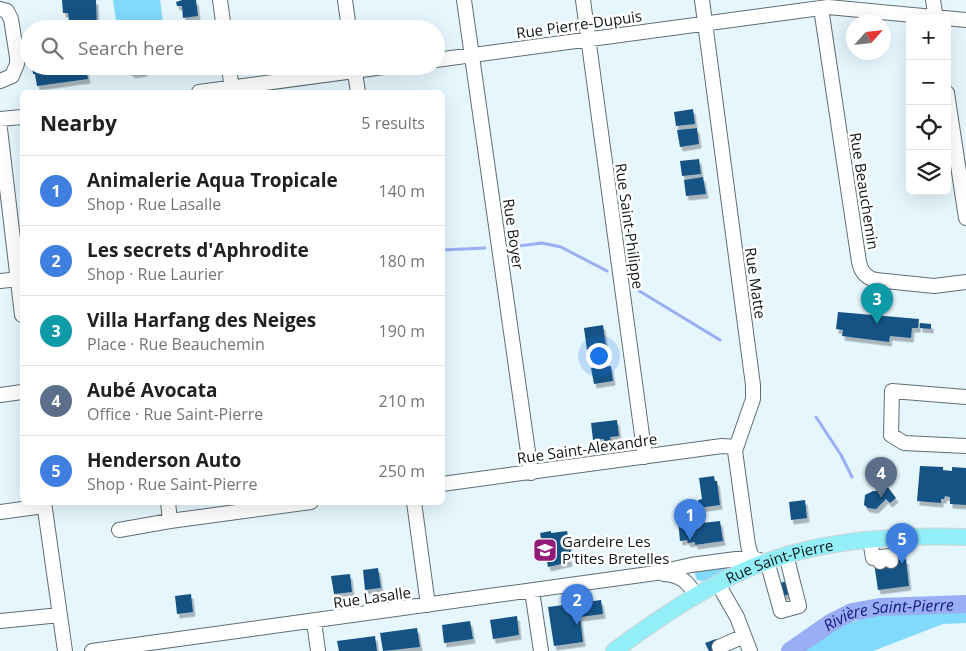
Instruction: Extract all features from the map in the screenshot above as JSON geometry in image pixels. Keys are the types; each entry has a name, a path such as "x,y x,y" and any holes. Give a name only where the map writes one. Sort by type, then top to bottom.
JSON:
{"main road":[{"name":"Rue Saint-Pierre","path":"614,651 696,596 759,562 828,546 870,540 912,537 966,537"}],"street":[{"path":"220,0 223,20"},
{"path":"345,0 348,20"},
{"name":"Rue Boyer","path":"464,0 531,473"},
{"name":"Rue Saint-Philippe","path":"583,0 645,457"},
{"name":"Rue Matte","path":"702,0 754,393 736,447 735,457 759,562 781,611 799,606 786,555"},
{"path":"933,0 936,15"},
{"name":"Rue Pierre-Dupuis","path":"445,59 821,8 836,7 909,15"},
{"name":"Rue Beauchemin","path":"821,8 859,262 862,271 868,277 876,280 934,286 966,282"},
{"path":"0,81 12,76 17,64 11,19 3,10"},
{"name":"Rue Pierre-Dupuis","path":"951,19 966,20"},
{"path":"230,75 232,90 319,75"},
{"path":"355,75 358,90"},
{"path":"950,105 961,150 966,218"},
{"path":"0,119 20,117"},
{"path":"0,129 2,158 20,291"},
{"path":"0,281 19,279"},
{"path":"966,397 892,390 891,435 904,443 966,446"},
{"path":"0,394 20,392"},
{"name":"Rue Saint-Alexandre","path":"445,484 728,446 736,447"},
{"path":"0,512 38,505"},
{"path":"44,505 65,651"},
{"path":"168,505 170,521"},
{"path":"119,530 281,505"},
{"path":"414,505 428,606"},
{"path":"870,540 873,558 884,560"},
{"name":"Rue Lasalle","path":"92,651 428,606 656,573 691,565 759,562"},
{"name":"Rue Lasalle","path":"656,573 684,579 696,596"},
{"path":"718,584 736,617 750,651"},
{"path":"532,591 541,651"},
{"path":"0,621 60,615"},
{"path":"314,621 318,651"},
{"path":"719,646 744,636"}],"shaded area":[{"path":"113,0 160,0 163,20 116,20"},
{"path":"732,566 703,583 703,581 697,580 693,568"},
{"path":"966,610 966,623 943,624 873,651 803,651 837,627 877,614"}],"building":[{"path":"62,0 96,0 97,20 69,20 68,13 63,13"},
{"path":"196,0 198,16 183,18 182,6 177,6 176,2"},
{"path":"35,75 87,75 88,79 37,86"},
{"path":"693,109 695,124 676,126 674,112"},
{"path":"697,128 699,144 680,147 677,130"},
{"path":"699,159 701,174 682,176 680,161"},
{"path":"703,177 706,194 686,196 684,180"},
{"path":"838,312 919,319 918,328 912,328 911,338 890,336 889,342 842,336 843,330 836,329"},
{"path":"920,323 931,324 931,329 920,328"},
{"path":"603,325 607,354 588,357 584,328"},
{"path":"611,366 613,381 594,384 591,368"},
{"path":"617,420 619,436 610,437 611,441 604,442 604,439 593,440 591,423"},
{"path":"880,461 887,470 882,474 881,472 879,474 873,466"},
{"path":"920,466 943,467 943,470 952,471 952,467 966,468 966,505 950,504 950,497 945,496 944,499 941,499 941,503 917,501"},
{"path":"714,476 715,481 717,481 720,505 699,508 698,500 702,499 699,478"},
{"path":"887,486 896,498 890,503 886,499 876,509 868,508 864,505 865,495 873,491 882,490"},
{"path":"805,500 807,518 791,520 789,502"},
{"path":"702,517 702,523 720,521 723,541 695,545 695,542 680,541 678,520"},
{"path":"551,531 551,533 567,531 571,552 568,553 570,562 548,567 540,533"},
{"path":"906,559 909,586 878,590 874,563"},
{"path":"378,568 381,588 365,590 363,570"},
{"path":"350,574 352,592 334,594 331,576"},
{"path":"790,581 793,594 781,596 778,583"},
{"path":"191,594 193,612 177,614 175,596"},
{"path":"601,600 603,614 580,617 583,642 554,646 548,607"},
{"path":"517,616 519,635 493,639 490,620"},
{"path":"470,621 473,639 444,643 442,625"},
{"path":"417,628 420,647 383,651 380,633"},
{"path":"375,636 377,651 339,651 337,641"},
{"path":"716,639 721,651 709,651 705,643"}],"waterway":[{"path":"511,247 542,243 561,247 607,271"},
{"path":"445,250 485,248"},
{"path":"636,289 720,340"},
{"path":"816,417 841,455 852,477"},
{"name":"Rivière Saint-Pierre","path":"790,651 832,622 852,612 880,607 966,604"}],"place":[{"name":"Villa Harfang des Neiges","path":"877,324"},
{"name":"Aubé Avocata","path":"881,498"},
{"name":"Animalerie Aqua Tropicale","path":"690,540"},
{"name":"Gardeire Les P'tites Bretelles","path":"545,550"},
{"name":"Henderson Auto","path":"902,564"},
{"name":"Les secrets d'Aphrodite","path":"577,625"}]}
